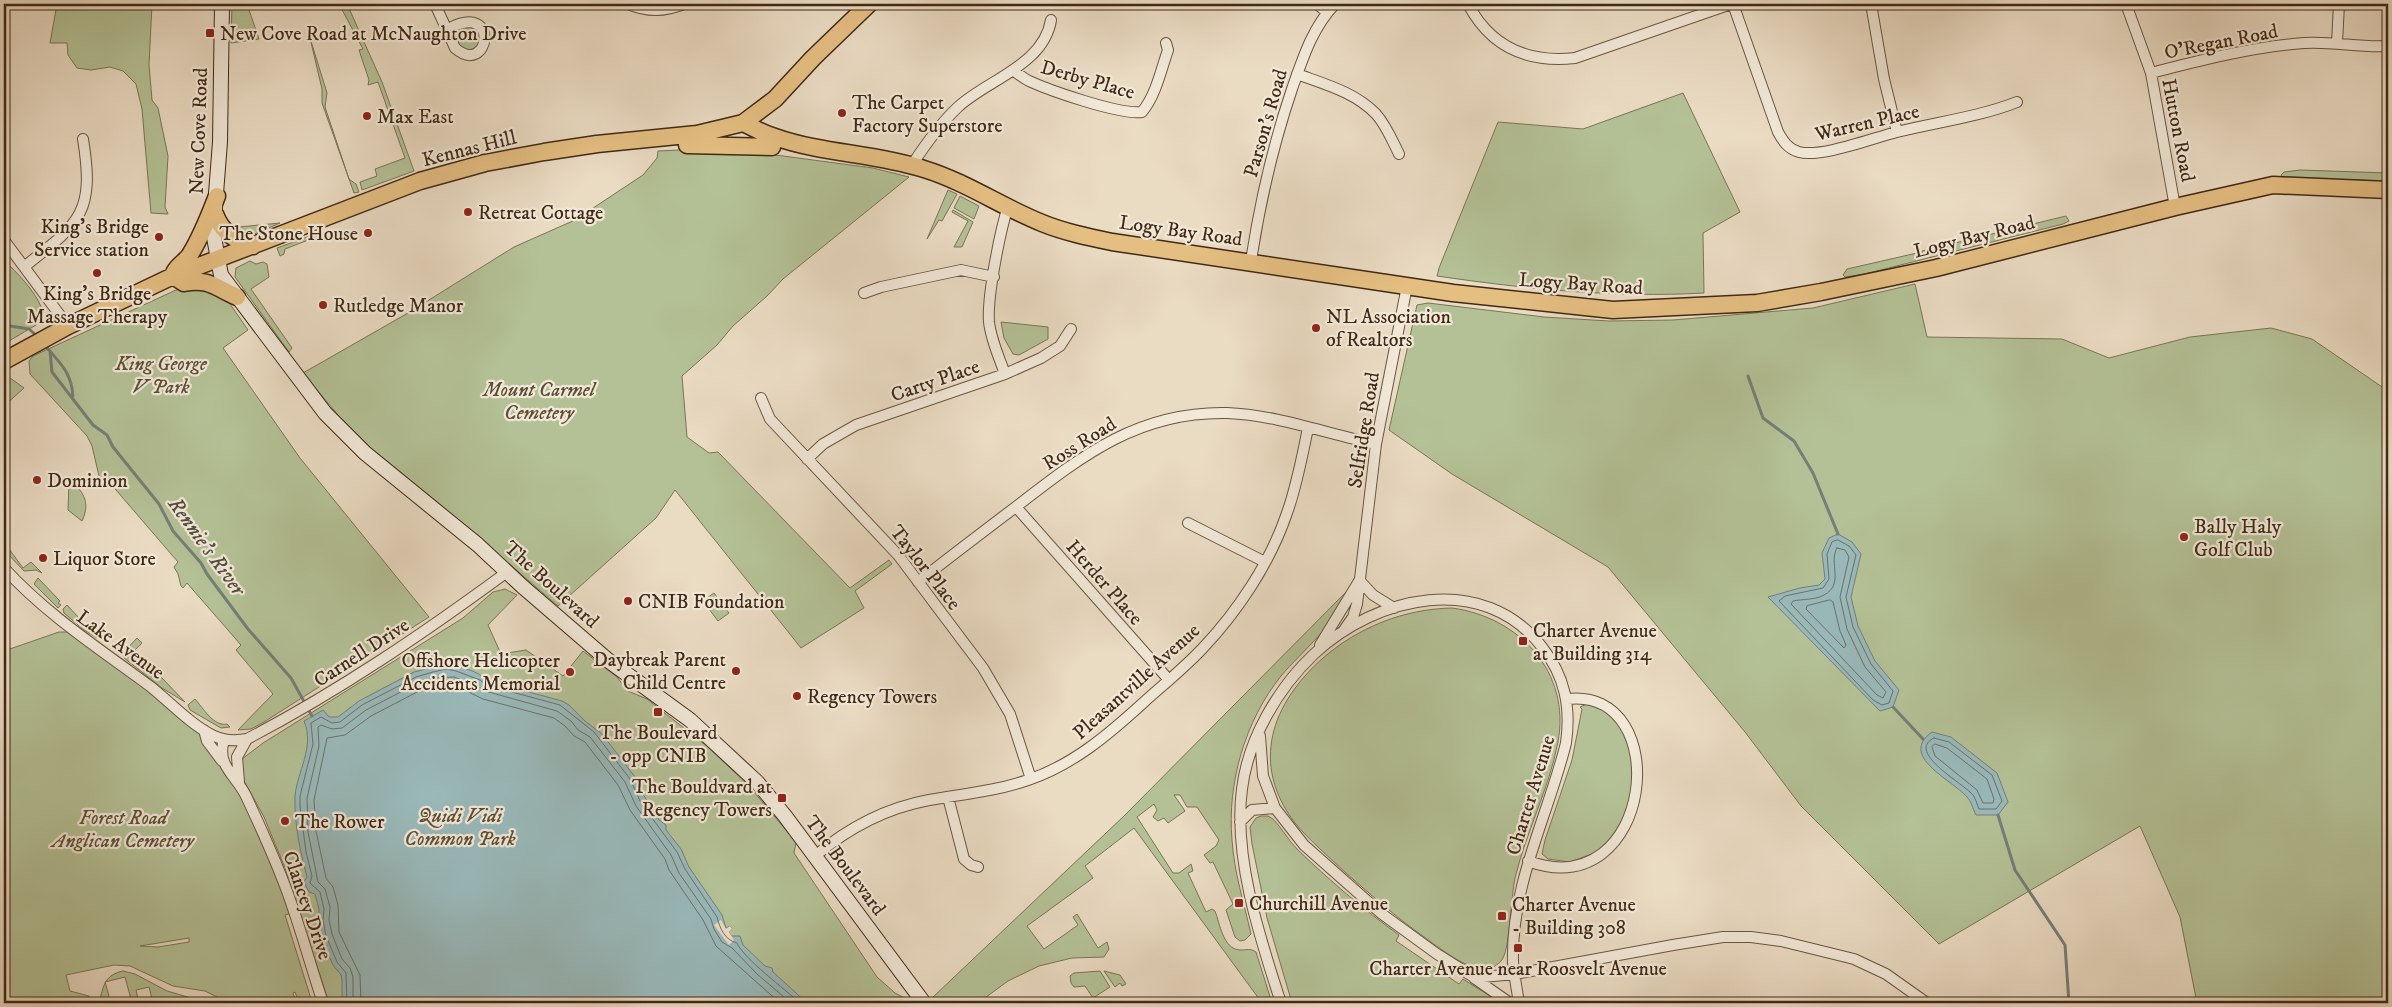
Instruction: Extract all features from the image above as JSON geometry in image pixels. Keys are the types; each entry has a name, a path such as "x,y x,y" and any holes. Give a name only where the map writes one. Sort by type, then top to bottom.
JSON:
{"main road":[{"name":"Kennas Hill","path":"4,361 34,343 173,276 420,181 465,168 597,144 658,139 717,131 743,123 775,99 813,58 869,4"},
{"path":"775,99 768,115 770,125 791,141"},
{"name":"Logy Bay Road","path":"743,123 746,136 772,147 794,149 808,145"},
{"name":"Logy Bay Road","path":"743,123 774,137 808,145 882,157 912,165 952,180 1041,223 1076,234 1149,249 1251,261 1407,286 1540,304 1613,310 1757,304 1936,268 2176,207 2273,185 2388,190"},
{"path":"658,139 687,145 772,147"},
{"path":"216,196 197,244 188,258 175,270 173,276 184,283 195,280 213,284 237,297"},
{"path":"215,214 222,228 230,236 253,246"}],"street":[{"name":"New Cove Road","path":"217,260 212,232 216,196 222,4"},
{"path":"435,4 448,29"},
{"path":"628,4 644,10 655,11 684,4"},
{"path":"1317,4 1327,12"},
{"name":"Parson's Road","path":"1251,261 1269,164 1297,74 1310,40 1327,12 1335,4"},
{"path":"1468,4 1486,30 1506,46 1523,55 1556,60 1584,55 1732,4"},
{"name":"Warren Place","path":"1732,4 1778,132 1790,149 1800,153 1822,152 1897,132 2000,109 2017,102"},
{"path":"1871,4 1884,79 1897,132"},
{"name":"Hutton Road","path":"2126,4 2151,73 2176,207"},
{"path":"2337,43 2339,4"},
{"path":"912,165 930,138 956,108 983,88 1013,70 1043,42 1049,30 1051,20"},
{"name":"Derby Place","path":"1013,70 1028,81 1074,97 1124,111 1142,112 1148,104 1168,50 1166,43"},
{"name":"O'Regan Road","path":"2151,73 2218,56 2266,47 2306,43 2388,46"},
{"path":"1297,74 1335,88 1368,107 1383,123 1399,154"},
{"path":"25,266 65,234 75,223 83,208 88,190 88,174 83,139"},
{"path":"1005,374 990,324 989,309 1008,206"},
{"path":"4,240 68,326"},
{"name":"The Boulevard","path":"217,260 221,275 237,297 299,381 346,436 478,545 582,639 627,675 685,716 740,764 773,800 924,1003"},
{"path":"864,293 881,287 951,272 975,272 994,277"},
{"name":"Selfridge Road","path":"1340,634 1356,611 1376,444 1407,286"},
{"name":"Carty Place","path":"807,459 823,444 856,425 1005,374 1041,358 1060,346 1071,330"},
{"name":"Taylor Place","path":"762,398 770,419 898,555 998,692 1010,714 1030,779"},
{"name":"Ross Road","path":"918,582 1085,455 1103,444 1159,422 1182,417 1227,414 1267,418 1376,444"},
{"name":"Pleasantville Avenue","path":"815,856 845,833 874,818 909,805 994,790 1055,769 1081,754 1128,716 1202,649 1240,601 1264,562 1287,513 1308,428"},
{"name":"Herder Place","path":"1016,507 1168,680"},
{"path":"1188,523 1264,562"},
{"name":"Lake Avenue","path":"4,568 38,603 152,688 204,730 224,740"},
{"name":"Carnell Drive","path":"224,740 247,739 316,702 435,624 507,572"},
{"path":"1360,581 1373,595 1394,608"},
{"name":"Selfridge Road","path":"1315,653 1340,614 1350,594 1360,581"},
{"name":"Charter Avenue","path":"1315,653 1340,634 1394,608 1427,600 1446,598 1480,604 1508,616 1527,630 1546,651 1559,673 1567,699 1568,726 1566,743 1528,861 1518,902 1513,953 1520,1003"},
{"path":"1281,1003 1251,895 1240,822 1244,776 1260,731 1276,699 1315,653"},
{"path":"1528,861 1544,867 1560,867 1589,862 1601,856 1616,842 1633,810 1638,776 1636,759 1628,729 1613,710 1595,700 1582,697 1567,699"},
{"name":"Clancey Drive","path":"204,730 207,741 239,782 288,893 323,1003"},
{"path":"1260,731 1263,776 1275,808 1304,845 1356,893 1437,954 1510,1003"},
{"path":"239,782 237,757 247,739"},
{"path":"224,740 220,751 224,764"},
{"path":"948,797 964,859 971,865 978,867"},
{"path":"1240,822 1252,810 1275,808"},
{"path":"1472,976 1483,977 1515,974 1673,944 1723,937 1751,937 1781,940 1854,959 1886,974 1927,1003"}],"green space":[{"path":"57,4 152,4 149,65 152,100 158,108 168,156 165,207 168,214 151,213 142,109 136,84 123,71 110,67 91,70 77,68 68,55 67,43 50,43"},
{"path":"232,4 247,4 259,39 231,43"},
{"path":"339,4 347,4 382,82 414,171 362,190 360,182 377,176 375,169 405,158 378,82 368,85 369,80 359,50 363,49"},
{"path":"468,26 476,30 480,38 476,46 468,50 460,46 456,38 460,30"},
{"path":"310,38 327,93 325,107 349,178 322,103 322,89"},
{"path":"1683,93 1740,212 1703,233 1704,293 1637,294 1570,291 1437,276 1498,122 1583,129"},
{"name":"Mount Carmel Cemetery","path":"723,148 873,168 909,177 783,279 733,326 717,345 682,376 687,437 709,453 718,452 850,588 889,560 892,564 855,591 864,608 801,648 675,490 656,518 558,606 442,506 371,448 338,415 303,373 408,313 514,247 575,220 643,175 657,158 658,151"},
{"path":"2300,170 2388,173 2388,181 2283,178 2281,175 2284,172"},
{"path":"349,179 356,184 359,192 354,193"},
{"path":"948,190 957,194 942,221 939,220 927,239"},
{"path":"960,196 979,206 974,219 954,208"},
{"path":"953,210 973,222 962,247 954,247 968,221 952,212"},
{"path":"2066,216 2069,221 2063,224 1865,274 1845,277 1843,275 1847,269 1917,253 1918,255 1922,254 1922,251"},
{"path":"280,223 248,237 229,228"},
{"path":"318,233 321,235 285,249 284,254 280,256 277,248"},
{"path":"250,261 256,264 263,262 267,264 269,277 251,289 292,348 289,352 235,277 236,268"},
{"path":"4,264 9,265 30,288 44,315 41,322 4,344"},
{"name":"Bally Haly Golf Club","path":"1915,284 1927,337 2062,339 2109,358 2190,337 2271,328 2312,339 2388,391 2388,1003 2197,1003 2180,917 2140,826 1939,944 1801,806 1745,732 1608,567 1452,474 1389,430 1417,305 1428,303 1544,317 1609,321 1673,320 1813,308"},
{"name":"King George V Park","path":"191,287 219,294 230,304 248,330 223,348 300,458 429,617 251,729 238,730 273,694 236,650 241,645 187,583 183,588 181,586 174,567 178,562 110,483 102,489 92,446 87,436 30,374 29,361 33,356 176,290"},
{"path":"1001,322 1048,327 1048,339 1019,355 1013,354 1004,338"},
{"path":"6,375 24,388 4,406 4,376"},
{"path":"71,481 80,490 85,499 86,509 82,521 68,510 69,483"},
{"path":"4,542 23,568 31,562 42,573 36,570 24,571 6,552"},
{"path":"38,578 60,601 58,603 61,605 58,608 34,584"},
{"name":"Quidi Vidi Common Park","path":"505,589 517,595 488,625 501,654 526,650 563,676 583,651 617,677 628,691 647,699 708,747 748,785 796,842 794,853 877,977 895,993 914,1003 323,1003 328,1000 285,868 264,817 242,777 242,759 263,743 463,618 493,592"},
{"path":"1346,592 1335,615 1327,626 1281,676 1268,694 1248,733 1241,754 1232,797 1231,818 1235,864 1251,934 1245,940 1240,941 1235,937 1226,910 1233,904 1213,862 1210,863 1204,855 1216,846 1219,840 1197,807 1187,807 1180,795 1174,795 1185,811 1168,823 1164,818 1158,821 1153,817 1157,810 1154,804 1137,817 1173,873 1179,873 1191,864 1193,871 1188,873 1206,912 1212,909 1215,911 1226,941 1234,949 1256,952 1272,1003 1262,1003 1134,828 1085,866 1093,878 1027,926 1044,949 1078,925 1073,917 1077,914 1098,948 1107,942 1109,949 1104,957 1072,958 1039,966 1008,981 978,1003 936,1003 932,998 1125,815"},
{"path":"714,593 729,613 718,621 703,601"},
{"path":"67,605 94,634 99,629 104,633 97,638 84,630 64,613 63,609"},
{"path":"1452,608 1476,613 1499,623 1518,636 1535,652 1548,671 1556,693 1560,717 1558,742 1554,759 1515,878 1509,932 1503,958 1494,967 1487,969 1470,966 1431,942 1380,903 1313,843 1295,823 1281,801 1273,779 1270,757 1279,715 1290,695 1323,658 1352,637 1383,622 1417,612"},
{"name":"Forest Road Anglican Cemetery","path":"59,632 74,632 204,730 233,777 295,912 285,915 311,999 299,1003 295,992 293,993 296,1003 229,1003 205,991 173,986 130,966 114,965 66,975 70,991 89,996 88,1003 4,1003 4,651","holes":["189,938 189,942 158,947 140,946"]},
{"path":"137,638 142,643 135,650 185,702 162,688 124,658 124,652"},
{"path":"195,699 213,720 218,723 227,724 230,727 221,728 190,710 188,705"},
{"path":"1587,704 1604,710 1619,723 1629,747 1632,762 1632,795 1623,822 1600,851 1570,862 1548,859 1542,854 1545,840 1572,760 1582,709 1580,707"},
{"path":"1268,816 1273,819 1294,845 1321,872 1359,905 1399,935 1396,941 1459,984 1463,979 1501,1003 1292,1003 1267,918 1252,844 1250,827 1256,818"},
{"path":"123,971 135,974 167,991 198,1000 188,1003 153,1003 149,987 136,990 139,1003 132,1003 125,977 106,982 109,977"},
{"path":"1100,971 1110,987 1093,998 1085,986 1074,987 1071,983 1070,976 1074,973"},
{"path":"1104,971 1120,975 1126,984 1122,986 1120,983 1115,987"},
{"path":"105,983 109,996 108,998 100,999 103,988"}],"water":[{"path":"1838,534 1852,542 1861,554 1851,597 1858,626 1875,661 1899,690 1893,707 1880,711 1768,597 1819,585 1825,579 1822,553 1829,538"},
{"name":"Quidi Vidi Common Park","path":"446,664 474,672 488,681 562,701 602,734 635,777 642,793 659,820 666,825 666,830 681,849 689,867 722,915 726,928 730,926 732,929 729,932 731,936 740,936 743,945 765,966 772,968 773,972 807,1003 342,1003 341,975 333,965 321,938 318,921 319,909 315,894 309,892 304,882 307,877 297,827 295,796 307,750 308,740 304,721 323,710 329,717 338,717 359,701 414,672"},
{"path":"1932,732 1951,737 1997,773 2008,802 1998,815 1976,815 1967,797 1931,767 1921,750 1923,741"}],"pier":[{"path":"721,920 726,929 730,926 732,929 729,932 734,940 729,945 714,925"}],"waterway":[{"name":"Rennie's River","path":"4,325 29,329 38,337"},
{"name":"Rennie's River","path":"44,344 67,373 73,396"},
{"name":"Rennie's River","path":"50,351 52,372 93,425 107,435 113,447 159,504 173,531 201,563 248,629 291,678 312,716"},
{"path":"1748,376 1763,418 1794,441 1813,473 1838,534"},
{"path":"1893,707 1923,739"},
{"path":"1998,815 2015,870 2065,945 2069,1003"}],"place":[{"name":"New Cove Road at McNaughton Drive","path":"210,33"},
{"name":"The Carpet Factory Superstore","path":"842,113"},
{"name":"Max East","path":"367,116"},
{"name":"Retreat Cottage","path":"468,212"},
{"name":"The Stone House","path":"368,233"},
{"name":"King's Bridge Service station","path":"159,237"},
{"name":"King's Bridge Massage Therapy","path":"97,273"},
{"name":"Rutledge Manor","path":"323,305"},
{"name":"NL Association of Realtors","path":"1316,328"},
{"name":"Dominion","path":"37,480"},
{"name":"Bally Haly Golf Club","path":"2184,537"},
{"name":"Liquor Store","path":"43,558"},
{"name":"CNIB Foundation","path":"628,601"},
{"name":"Charter Avenue at Building 314","path":"1523,641"},
{"name":"Daybreak Parent Child Centre","path":"736,671"},
{"name":"Offshore Helicopter Accidents Memorial","path":"570,672"},
{"name":"Regency Towers","path":"797,696"},
{"name":"The Boulevard - opp CNIB","path":"658,712"},
{"name":"The Bouldvard at Regency Towers","path":"782,798"},
{"name":"The Rower","path":"285,821"},
{"name":"Churchill Avenue","path":"1239,903"},
{"name":"Charter Avenue - Building 308","path":"1502,916"},
{"name":"Charter Avenue near Roosvelt Avenue","path":"1518,948"}]}
